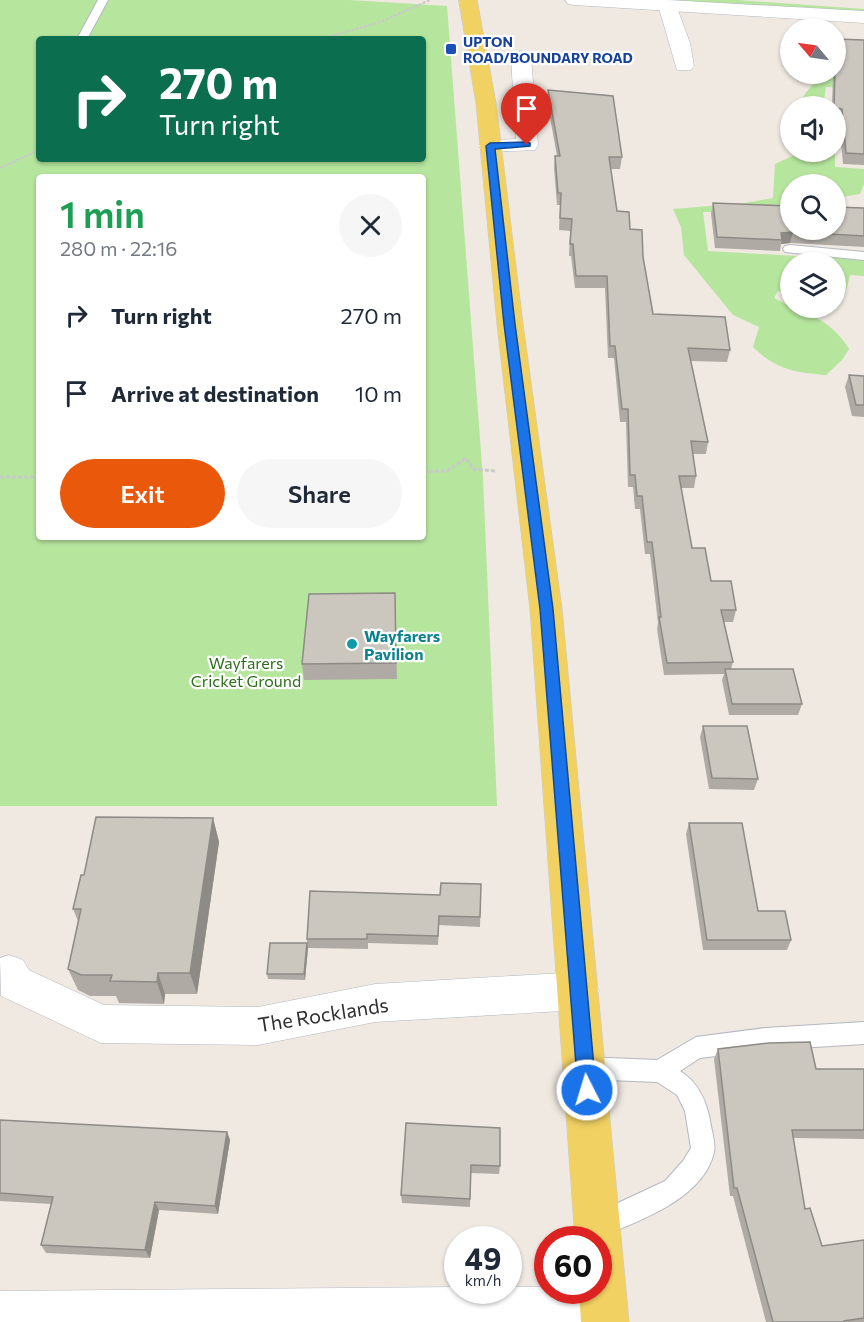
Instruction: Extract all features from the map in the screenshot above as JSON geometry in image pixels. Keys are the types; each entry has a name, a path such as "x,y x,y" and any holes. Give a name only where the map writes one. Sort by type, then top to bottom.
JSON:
{"main road":[{"path":"468,0 486,103 528,474 546,609 597,1226"}],"street":[{"path":"574,0 864,16"},
{"path":"667,5 680,43 684,66"},
{"path":"490,146 527,145 521,57"},
{"name":"The Rocklands","path":"9,973 15,983 101,1024 258,1026 375,1003 579,991"},
{"path":"0,1315 604,1316"}],"lane":[{"path":"84,36 103,0"},
{"path":"790,249 864,256"},
{"path":"660,1071 696,1048 765,1040 864,1033"},
{"path":"585,1068 660,1071 685,1087 696,1109 703,1150 692,1170 674,1190 612,1227"}],"path":[{"path":"331,36 380,22 430,0"},
{"path":"0,168 36,151"},
{"path":"426,472 447,471 466,458 473,469 528,474"},
{"path":"0,477 36,477"}],"green space":[{"name":"Wayfarers Cricket Ground","path":"0,0 349,0 447,6 483,478 497,806 0,806"},
{"path":"674,0 737,0 864,9 864,13"},
{"path":"846,79 864,89 826,87 825,96 804,96 813,84 846,84"},
{"path":"780,162 835,162 835,167 864,169 864,184 860,194 846,196 846,174 780,174 780,211 703,212 708,251 780,255 780,292 778,291 774,298 780,301 780,318 816,318 833,330 849,349 842,360 826,375 804,373 786,368 762,355 753,347 759,327 733,315 684,255 681,227 673,209 745,203 773,198 775,164"},
{"path":"864,257 864,276 850,275 846,290 846,258"}],"building":[{"path":"846,39 864,40 864,154 846,153 846,96 834,96 835,84 846,84"},
{"path":"548,90 613,96 622,157 609,157 617,211 629,212 630,229 642,230 643,257 653,314 725,317 730,350 688,348 708,442 691,441 696,476 679,476 692,548 705,548 711,581 731,581 736,610 721,610 733,662 667,663 659,617 661,617 652,542 647,542 642,496 637,496 635,475 630,475 628,409 622,409 615,346 610,346 607,276 576,276 573,244 570,244 572,219 560,218 561,193 558,193 555,156 560,156"},
{"path":"713,203 780,206 780,240 717,237"},
{"path":"846,207 864,208 864,236 846,235"},
{"path":"849,375 864,376 864,405 856,405"},
{"name":"Wayfarers Pavilion","path":"395,593 396,663 302,664 309,594"},
{"path":"725,669 793,669 802,704 732,704"},
{"path":"703,726 747,726 758,779 712,778"},
{"path":"96,817 213,818 190,973 158,973 157,982 110,981 112,975 81,975 68,969 81,909 73,909 81,875 84,875"},
{"path":"689,823 742,823 758,911 785,911 791,940 707,940"},
{"path":"441,883 481,884 480,917 439,916 438,936 367,934 367,939 307,939 310,891 440,895"},
{"path":"270,943 307,943 304,974 267,974"},
{"path":"810,1042 816,1069 864,1069 864,1130 792,1130 805,1209 810,1208 822,1246 864,1240 864,1318 844,1322 773,1322 737,1188 734,1188 718,1049 769,1043"},
{"path":"0,1120 227,1132 215,1206 155,1202 145,1250 41,1245 53,1197 0,1193"},
{"path":"406,1123 500,1128 500,1166 471,1165 470,1199 401,1195"}],"place":[{"name":"UPTON ROAD/BOUNDARY ROAD","path":"451,49"},
{"name":"Wayfarers Pavilion","path":"352,644"}],"route":[{"path":"527,145 490,146 546,609 587,1090"}]}
